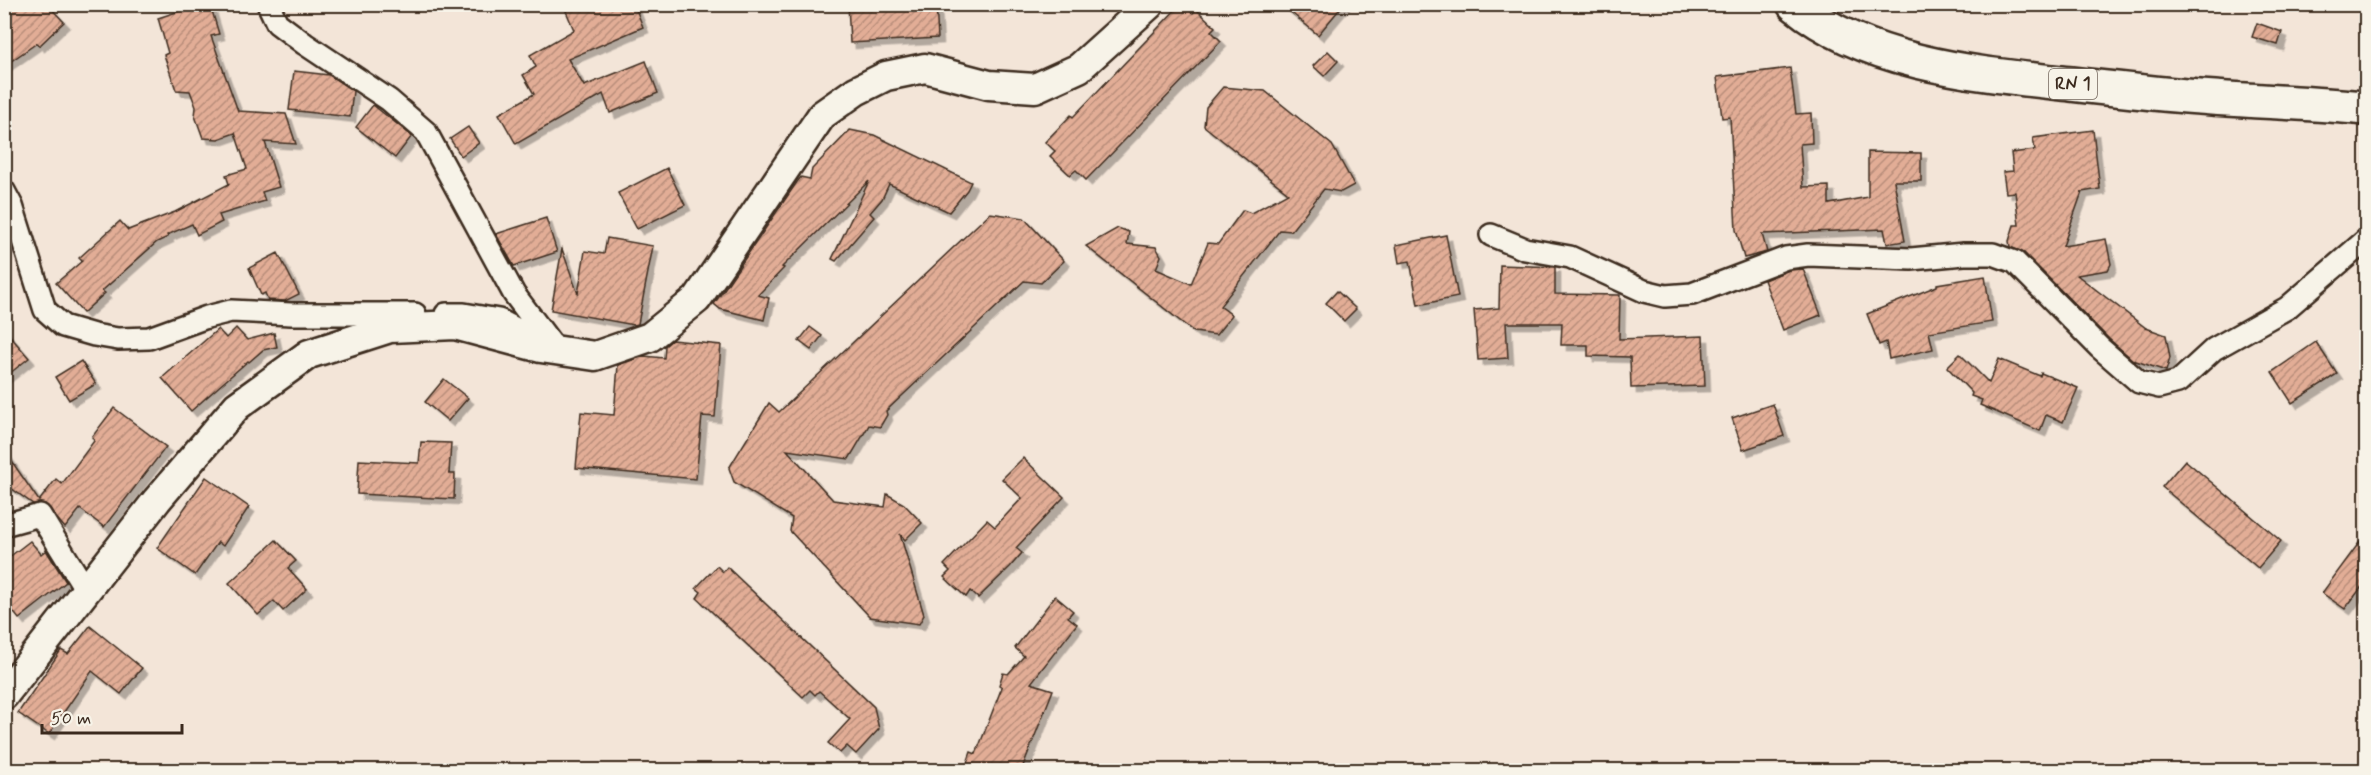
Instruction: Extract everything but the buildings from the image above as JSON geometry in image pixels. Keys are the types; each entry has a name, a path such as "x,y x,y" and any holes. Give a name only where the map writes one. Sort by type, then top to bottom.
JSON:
{"main road":[{"path":"4,695 157,500 237,406 309,354 390,328 455,326 556,350 595,356 650,337 697,299 822,115 856,91 886,76 925,68 989,85 1035,88 1079,68 1150,4"},
{"name":"RN 1","path":"1794,4 1810,17 1857,42 1917,61 1998,76 2177,95 2310,102 2367,108"}],"street":[{"path":"268,4 277,23 389,100 426,132 514,294 556,350"},
{"path":"4,191 12,206 45,310 63,326 94,335 118,339 149,338 207,317 231,311 291,314 464,314 499,320 556,350"},
{"path":"1491,235 1525,249 1570,257 1644,291 1665,296 1692,294 1786,258 1819,255 1911,259 1993,254 2015,262 2100,348 2139,382 2159,387 2178,382 2214,349 2287,308 2367,240"},
{"path":"4,525 40,515 86,590"}]}
